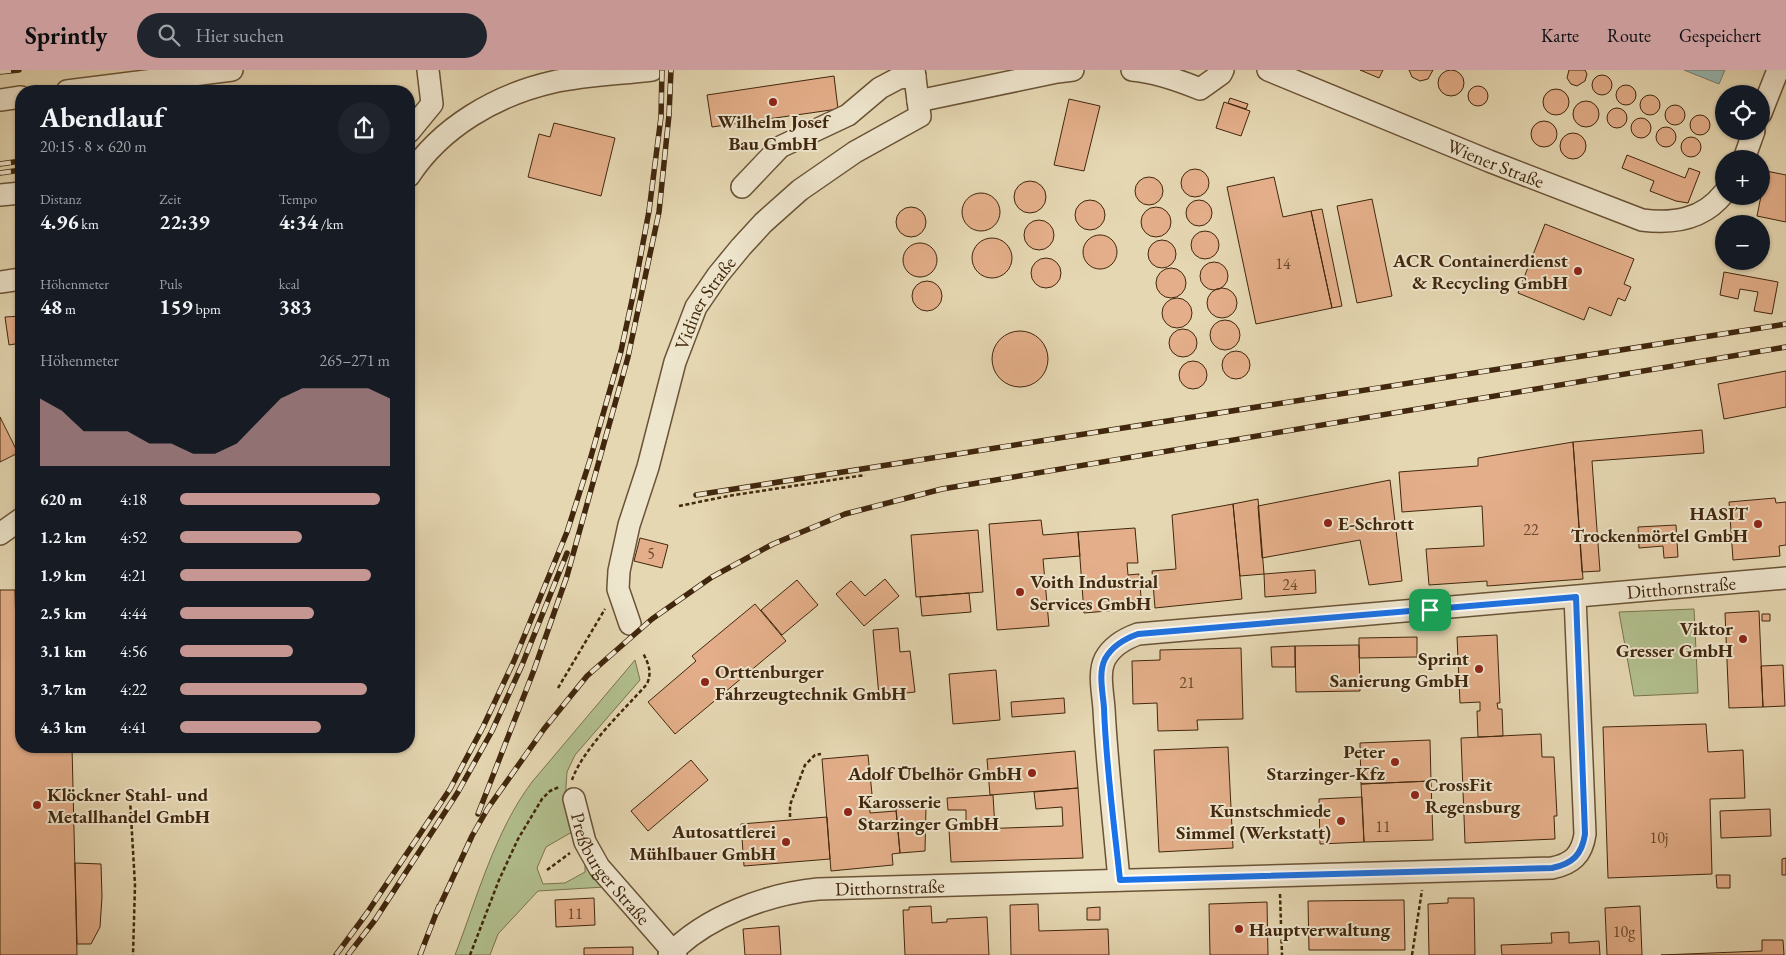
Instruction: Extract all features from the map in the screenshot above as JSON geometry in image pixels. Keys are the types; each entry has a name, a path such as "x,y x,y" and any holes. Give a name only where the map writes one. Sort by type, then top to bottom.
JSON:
{"street":[{"path":"114,85 232,70"},
{"path":"415,125 432,104 428,70"},
{"path":"415,167 442,137 468,116 529,88 554,82 652,70"},
{"path":"918,101 1073,70"},
{"path":"1132,70 1170,77 1200,89 1221,74 1223,70"},
{"name":"Wiener Straße","path":"1268,70 1488,161 1642,220 1660,222 1684,220 1701,213 1715,202"},
{"path":"1770,91 1778,70"},
{"path":"742,186 780,147 848,115 880,88 914,73"},
{"name":"Vidiner Straße","path":"630,624 618,589 619,571 629,525 648,467 675,362 696,307 718,275 763,223 800,190 847,157 920,116 914,73"},
{"path":"0,100 15,98"},
{"path":"0,195 15,194"},
{"path":"0,282 15,280"},
{"path":"0,534 15,523"},
{"name":"Ditthornstraße","path":"1120,880 1105,737 1102,675 1105,660 1114,647 1125,638 1138,634 1786,578"},
{"name":"Ditthornstraße","path":"673,953 704,928 731,913 764,900 800,891 834,888 1552,868 1563,866 1571,861 1584,845 1585,834 1576,597"},
{"name":"Preßburger Straße","path":"573,790 585,842 599,867 673,953"}],"path":[{"path":"680,506 728,496 865,475"},
{"path":"558,688 618,589"},
{"path":"470,955 499,880 536,806 550,791 573,790 575,773 593,746 647,684 651,674 649,664 643,653"},
{"path":"790,817 790,805 805,764 815,755 821,754"},
{"path":"130,799 134,885 133,955"},
{"path":"547,870 585,842"},
{"path":"1412,955 1425,871"},
{"path":"1280,875 1282,955"}],"green space":[{"path":"1694,609 1698,693 1634,696 1619,612"},
{"path":"635,660 640,680 575,755 567,772 565,802 572,832 546,847 537,868 543,884 565,883 585,872 585,862 605,887 538,891 498,934 490,955 455,955 497,843 519,801 532,782"}],"water":[{"path":"1684,70 1725,70 1719,84"}],"building":[{"path":"1360,70 1383,70 1379,78"},
{"path":"1409,70 1433,70 1428,79 1420,81 1412,77"},
{"path":"1451,70 1460,74 1464,83 1460,92 1451,96 1442,92 1438,83 1442,74"},
{"path":"1569,70 1585,70 1587,74 1585,81 1577,86 1571,84 1567,78"},
{"path":"1602,75 1609,78 1612,85 1609,92 1602,95 1595,92 1592,85 1595,78"},
{"name":"Wilhelm Josef Bau GmbH","path":"834,76 838,109 712,127 707,95"},
{"path":"1626,85 1633,88 1636,95 1633,102 1626,105 1619,102 1616,95 1619,88"},
{"path":"1478,86 1485,89 1488,96 1485,103 1478,106 1471,103 1468,96 1471,89"},
{"path":"1556,89 1565,93 1569,102 1565,111 1556,115 1547,111 1543,102 1547,93"},
{"path":"1650,95 1657,98 1660,105 1657,112 1650,115 1643,112 1640,105 1643,98"},
{"path":"1230,98 1248,104 1246,109 1228,103"},
{"path":"1069,99 1100,106 1084,171 1054,165"},
{"path":"1586,101 1595,105 1599,114 1595,123 1586,127 1577,123 1573,114 1577,105"},
{"path":"1224,102 1250,111 1241,136 1216,128"},
{"path":"1675,105 1682,108 1685,115 1682,122 1675,125 1668,122 1665,115 1668,108"},
{"path":"1617,108 1624,111 1627,118 1624,125 1617,128 1610,125 1607,118 1610,111"},
{"path":"1700,115 1707,118 1710,125 1707,132 1700,135 1693,132 1690,125 1693,118"},
{"path":"1641,118 1648,121 1651,128 1648,135 1641,138 1634,135 1631,128 1634,121"},
{"path":"1544,121 1553,125 1557,134 1553,143 1544,147 1535,143 1531,134 1535,125"},
{"path":"554,123 615,138 601,196 528,177 539,134 550,137"},
{"path":"1666,127 1673,130 1676,137 1673,144 1666,147 1659,144 1656,137 1659,130"},
{"path":"1573,133 1582,137 1586,146 1582,155 1573,159 1564,155 1560,146 1564,137"},
{"path":"1691,137 1698,140 1701,147 1698,154 1691,157 1684,154 1681,147 1684,140"},
{"path":"1627,155 1685,178 1689,168 1700,172 1688,203 1676,201 1650,191 1654,181 1622,168"},
{"path":"1195,169 1205,173 1209,183 1205,193 1195,197 1185,193 1181,183 1185,173"},
{"path":"1770,172 1786,175 1786,222 1770,219 1770,215 1757,215 1759,205 1770,205"},
{"path":"1149,177 1159,181 1163,191 1159,201 1149,205 1139,201 1135,191 1139,181"},
{"path":"1274,177 1283,217 1311,211 1332,308 1256,324 1227,187"},
{"path":"1030,181 1041,186 1046,197 1041,208 1030,213 1019,208 1014,197 1019,186"},
{"path":"981,193 994,199 1000,212 994,225 981,231 968,225 962,212 968,199"},
{"path":"1372,199 1392,296 1357,303 1337,206"},
{"path":"1090,200 1101,204 1105,215 1101,226 1090,230 1079,226 1075,215 1079,204"},
{"path":"1199,200 1208,204 1212,213 1208,222 1199,226 1190,222 1186,213 1190,204"},
{"path":"911,207 922,211 926,222 922,233 911,237 900,233 896,222 900,211"},
{"path":"1156,207 1167,211 1171,222 1167,233 1156,237 1145,233 1141,222 1145,211"},
{"path":"1322,209 1342,306 1332,308 1311,211"},
{"path":"1039,220 1050,224 1054,235 1050,246 1039,250 1028,246 1024,235 1028,224"},
{"name":"ACR Containerdienst & Recycling GmbH","path":"1545,224 1634,259 1624,284 1631,287 1625,301 1618,298 1611,316 1589,307 1584,320 1518,293"},
{"path":"1205,231 1215,235 1219,245 1215,255 1205,259 1195,255 1191,245 1195,235"},
{"path":"1100,235 1112,240 1117,252 1112,264 1100,269 1088,264 1083,252 1088,240"},
{"path":"992,238 1006,244 1012,258 1006,272 992,278 978,272 972,258 978,244"},
{"path":"1162,240 1172,244 1176,254 1172,264 1162,268 1152,264 1148,254 1152,244"},
{"path":"920,243 932,248 937,260 932,272 920,277 908,272 903,260 908,248"},
{"path":"1046,258 1057,262 1061,273 1057,284 1046,288 1035,284 1031,273 1035,262"},
{"path":"1214,262 1224,266 1228,276 1224,286 1214,290 1204,286 1200,276 1204,266"},
{"path":"1171,268 1177,269 1185,277 1185,289 1177,297 1171,298 1165,297 1157,289 1156,283 1157,277 1165,269"},
{"path":"1724,272 1778,282 1772,314 1754,311 1758,292 1740,289 1738,299 1720,295"},
{"path":"927,281 933,282 941,290 941,302 933,310 927,311 921,310 913,302 912,296 913,290 921,282"},
{"path":"1222,288 1232,293 1237,303 1232,313 1222,318 1212,313 1207,303 1212,293"},
{"path":"1177,298 1183,299 1191,307 1191,319 1183,327 1177,328 1171,327 1163,319 1162,313 1163,307 1171,299"},
{"path":"15,316 15,344 9,345 5,317"},
{"path":"1225,320 1236,324 1240,335 1236,346 1225,350 1214,346 1210,335 1214,324"},
{"path":"1183,329 1193,333 1197,343 1193,353 1183,357 1173,353 1169,343 1173,333"},
{"path":"1014,331 1026,331 1036,335 1044,343 1048,359 1044,375 1036,383 1026,387 1014,387 1004,383 996,375 992,365 992,353 996,343 1004,335"},
{"path":"1236,351 1246,355 1250,365 1246,375 1236,379 1226,375 1222,365 1226,355"},
{"path":"1193,361 1203,365 1207,375 1203,385 1193,389 1183,385 1179,375 1183,365"},
{"path":"1786,371 1786,407 1724,419 1718,384"},
{"path":"0,417 15,447 15,454 0,462"},
{"path":"1702,430 1704,453 1592,461 1600,571 1582,572 1573,442"},
{"path":"1573,442 1583,579 1487,586 1487,581 1429,585 1426,549 1484,546 1482,506 1402,512 1399,472 1478,466 1478,458"},
{"name":"E-Schrott","path":"1390,480 1402,581 1369,585 1360,540 1262,558 1258,506"},
{"name":"HASIT Trockenmörtel GmbH","path":"1775,498 1776,503 1786,502 1786,545 1779,546 1780,556 1733,560 1729,502"},
{"path":"1258,499 1264,574 1240,576 1233,504"},
{"path":"1233,504 1242,599 1155,608 1152,571 1176,569 1172,515"},
{"name":"Voith Industrial Services GmbH","path":"1041,520 1043,535 1078,532 1080,556 1043,559 1049,626 997,630 989,524"},
{"path":"1676,525 1678,557 1664,558 1663,546 1639,548 1638,527"},
{"path":"1135,528 1138,563 1127,563 1128,575 1139,574 1142,608 1084,613 1078,532"},
{"path":"978,530 983,592 916,597 911,535"},
{"path":"640,538 668,545 662,568 634,561"},
{"path":"1315,570 1316,593 1265,597 1264,574"},
{"path":"885,579 899,596 864,626 836,594 851,581 865,596"},
{"path":"797,580 818,605 782,635 761,610"},
{"name":"Klöckner Stahl- und Metallhandel GmbH","path":"0,590 15,590 15,753 72,753 77,955 0,955"},
{"path":"969,593 971,612 922,616 920,597"},
{"name":"Orttenburger Fahrzeugtechnik GmbH","path":"755,604 786,641 675,734 648,702 696,661 692,656"},
{"name":"Viktor Gresser GmbH","path":"1759,611 1763,707 1729,708 1725,613"},
{"path":"1762,614 1770,614 1770,621 1762,621"},
{"path":"898,628 900,652 910,651 915,692 879,696 873,630"},
{"name":"Sprint Sanierung GmbH","path":"1497,635 1500,703 1497,703 1498,709 1502,709 1503,736 1478,737 1477,711 1480,711 1480,702 1460,703 1457,637"},
{"path":"1417,637 1417,657 1359,658 1359,638"},
{"path":"1359,645 1360,691 1296,692 1295,646"},
{"path":"1295,646 1295,667 1272,667 1271,647"},
{"path":"1241,648 1243,719 1197,720 1198,730 1158,731 1157,703 1133,704 1132,661 1160,660 1160,650"},
{"path":"1783,665 1785,706 1763,707 1761,666"},
{"path":"996,670 1000,720 953,724 949,674"},
{"path":"1064,698 1065,713 1012,717 1011,702"},
{"path":"1706,724 1708,752 1743,750 1745,798 1710,799 1712,874 1608,878 1603,727"},
{"path":"1541,734 1542,757 1554,757 1557,816 1554,816 1555,839 1465,843 1461,738"},
{"name":"Peter Starzinger-Kfz","path":"1430,740 1431,781 1361,784 1360,743"},
{"path":"1228,747 1233,848 1159,852 1154,750"},
{"name":"Adolf Übelhör GmbH","path":"1075,751 1078,788 990,795 987,759"},
{"name":"Karosserie Starzinger GmbH","path":"868,755 872,794 869,795 870,813 896,811 900,853 892,854 893,865 831,871 822,759"},
{"path":"691,760 708,780 648,831 631,811"},
{"path":"1431,781 1433,840 1364,842 1361,784"},
{"path":"1078,788 1083,858 951,862 949,830 1063,826 1062,807 1036,809 1034,792"},
{"path":"993,795 995,828 966,829 966,810 948,810 947,798"},
{"name":"Kunstschmiede Simmel (Werkstatt)","path":"1362,797 1364,842 1320,844 1319,799"},
{"path":"926,806 925,851 900,853 896,808"},
{"path":"1770,809 1771,836 1721,838 1720,811"},
{"name":"Autosattlerei Mühlbauer GmbH","path":"827,817 830,859 744,866 741,824"},
{"path":"1786,858 1786,875 1782,875 1782,859"},
{"path":"75,863 101,864 102,897 100,927 91,944 77,944"},
{"path":"1716,875 1730,875 1730,888 1717,888"},
{"path":"594,898 595,925 556,927 555,900"},
{"path":"1448,898 1474,898 1475,955 1429,955 1428,904 1448,903"},
{"path":"1404,900 1405,950 1309,950 1308,901"},
{"name":"Hauptverwaltung","path":"1267,902 1268,955 1210,955 1209,904"},
{"path":"1038,904 1039,931 1108,929 1109,955 1011,955 1010,905"},
{"path":"931,906 932,923 947,922 947,919 987,917 989,955 905,955 903,910 909,910 909,907"},
{"path":"1640,906 1642,955 1607,955 1605,908"},
{"path":"1100,907 1100,920 1087,920 1087,908"},
{"path":"779,926 781,955 745,955 743,929"},
{"path":"1569,932 1569,943 1599,941 1600,955 1502,955 1501,945 1552,943 1551,933"},
{"path":"1762,940 1783,940 1784,955 1661,955 1762,951"},
{"path":"633,947 633,955 584,955 584,948"}],"railway":[{"path":"0,72 19,70"},
{"path":"336,955 367,913 450,789 483,727 514,661 567,532 621,351 634,291 649,211 661,117 662,70"},
{"path":"478,814 534,670 567,576 628,357 659,212 669,115 671,70"},
{"path":"0,164 15,162"},
{"path":"0,173 15,171"},
{"path":"696,495 1786,324"},
{"path":"437,912 472,836 488,808 544,729 587,676 652,619 712,577 773,544 845,514 942,489 1786,347"},
{"path":"348,955 375,920 458,792 492,731 522,665 567,553"},
{"path":"420,955 439,906"}],"place":[{"name":"Wilhelm Josef Bau GmbH","path":"773,102"},
{"name":"ACR Containerdienst & Recycling GmbH","path":"1578,271"},
{"name":"E-Schrott","path":"1328,523"},
{"name":"HASIT Trockenmörtel GmbH","path":"1758,524"},
{"name":"Voith Industrial Services GmbH","path":"1020,592"},
{"name":"Viktor Gresser GmbH","path":"1743,639"},
{"name":"Sprint Sanierung GmbH","path":"1479,669"},
{"name":"Orttenburger Fahrzeugtechnik GmbH","path":"705,682"},
{"name":"Peter Starzinger-Kfz","path":"1395,762"},
{"name":"Adolf Übelhör GmbH","path":"1032,773"},
{"name":"CrossFit Regensburg","path":"1415,795"},
{"name":"Klöckner Stahl- und Metallhandel GmbH","path":"37,805"},
{"name":"Karosserie Starzinger GmbH","path":"848,812"},
{"name":"Kunstschmiede Simmel (Werkstatt)","path":"1341,821"},
{"name":"Autosattlerei Mühlbauer GmbH","path":"786,842"},
{"name":"Hauptverwaltung","path":"1239,929"}],"route":[{"path":"1576,597 1585,834 1584,845 1571,861 1563,866 1552,868 1120,880 1105,737 1102,675 1105,660 1114,647 1125,638 1138,634 1430,610 1576,597"}]}
